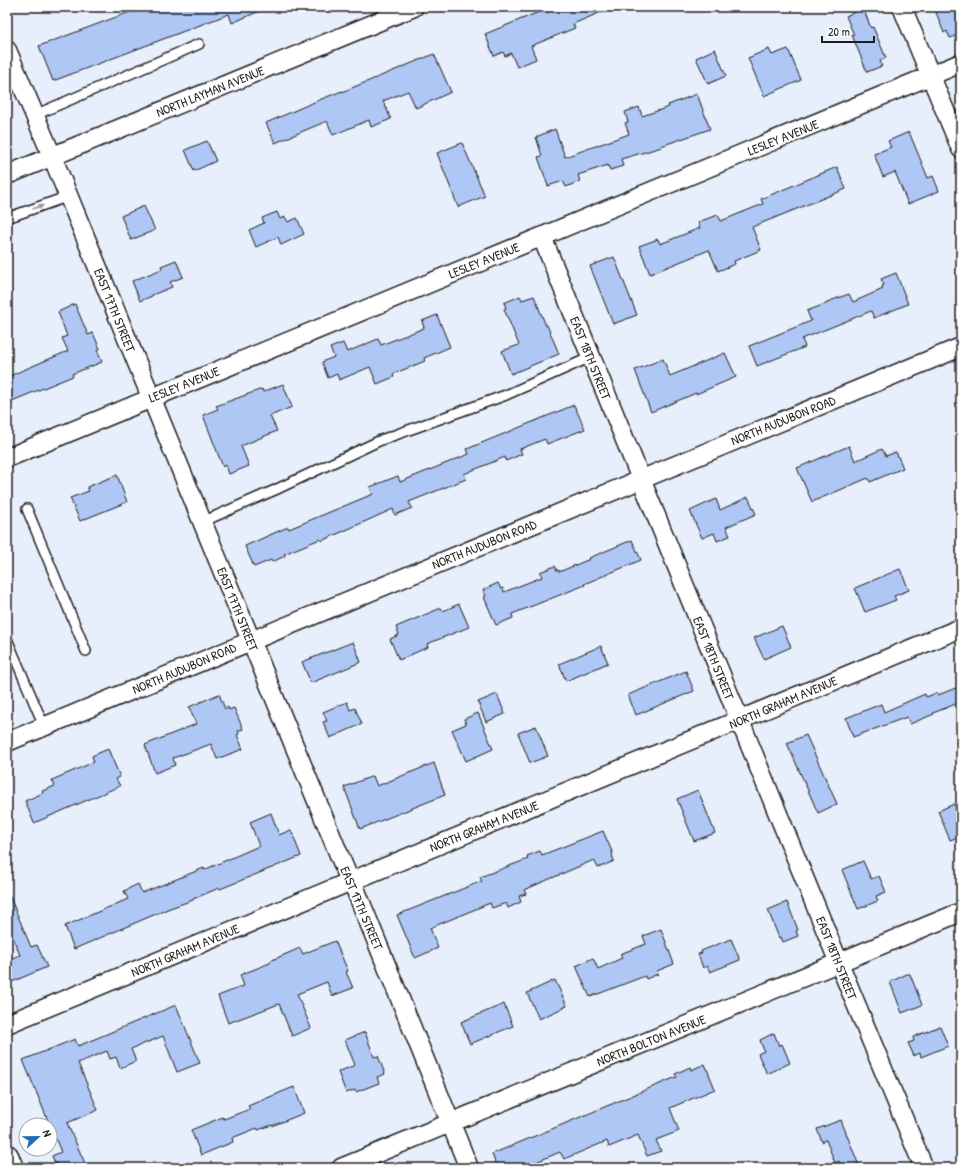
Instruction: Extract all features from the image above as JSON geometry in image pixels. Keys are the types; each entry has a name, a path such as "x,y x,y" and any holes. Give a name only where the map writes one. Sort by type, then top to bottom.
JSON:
{"main road":[{"path":"7,1156 12,1168"}],"street":[{"name":"NORTH LAYMAN AVENUE","path":"7,175 414,7"},
{"path":"902,7 961,149"},
{"name":"EAST 17TH STREET","path":"7,50 69,196 250,640 349,879 352,881 469,1168"},
{"name":"LESLEY AVENUE","path":"7,458 961,63"},
{"name":"EAST 18TH STREET","path":"542,237 924,1168"},
{"name":"NORTH AUDUBON ROAD","path":"7,742 250,640 961,347"},
{"name":"NORTH GRAHAM AVENUE","path":"7,1024 961,628"},
{"name":"NORTH BOLTON AVENUE","path":"341,1168 961,912"}],"lane":[{"path":"34,115 199,44"},
{"path":"7,218 69,196"},
{"path":"202,522 275,490 381,440 506,395 591,357"},
{"path":"27,509 86,651"},
{"path":"7,639 44,726"}],"building":[{"path":"143,7 269,7 232,23 229,14 53,81 39,46"},
{"path":"559,7 613,7 573,24 575,28 531,46 536,59 517,67 511,53 505,56 503,52 494,56 485,34 544,10 545,13"},
{"path":"934,7 956,7 961,18 961,34 950,38 947,31 944,33"},
{"path":"863,8 886,58 880,61 882,66 867,72 846,16"},
{"path":"715,49 726,76 708,84 696,58"},
{"path":"769,49 772,55 788,49 801,80 764,96 748,58"},
{"path":"434,54 451,92 416,108 408,91 383,101 391,119 371,127 369,120 333,135 327,121 275,143 266,123"},
{"path":"697,94 710,129 661,146 662,147 621,159 623,166 610,170 608,165 578,175 580,181 566,187 563,181 548,186 538,157 542,156 536,137 555,129 565,157 629,134 625,123 628,122 625,112 639,107 642,116 669,107 668,105"},
{"path":"909,132 928,178 933,176 939,191 908,204 895,172 883,177 874,154 891,147 888,141"},
{"path":"207,141 216,161 194,171 185,150"},
{"path":"462,143 485,196 458,207 437,153"},
{"path":"837,167 846,189 752,227 761,250 734,261 735,264 718,271 709,250 650,274 639,246 658,239 660,244 700,228 698,222 718,215 721,221 763,204 761,199"},
{"path":"144,206 155,230 131,240 121,216"},
{"path":"277,212 280,219 285,217 288,222 297,218 304,234 281,245 278,237 256,247 249,230 264,223 262,218"},
{"path":"614,257 637,315 613,324 590,266"},
{"path":"176,260 183,277 170,282 172,287 140,301 132,281 162,269 161,266"},
{"path":"896,273 908,304 874,318 871,311 802,339 805,347 757,366 749,346 811,321 807,311 828,303 827,302 849,294 853,302 883,289 882,286 884,285 881,279"},
{"path":"520,296 522,300 534,296 559,354 511,374 502,351 519,345 504,309 506,308 504,303"},
{"path":"75,304 88,335 93,333 100,349 97,350 102,362 72,374 73,376 7,403 7,377 68,351 62,338 67,336 58,312"},
{"path":"437,315 450,347 424,358 425,361 393,374 394,377 377,384 370,367 339,380 337,374 328,378 322,362 334,357 330,348 343,343 347,352 378,339 381,345 424,328 422,321"},
{"path":"725,353 736,377 651,412 635,370 663,359 670,376"},
{"path":"283,384 292,407 270,416 277,431 241,446 249,466 229,474 226,465 223,467 203,415 218,409 216,406 262,389 263,392"},
{"path":"574,405 585,429 547,444 545,439 520,449 522,454 506,461 505,457 464,474 466,479 409,502 412,508 395,515 393,509 321,541 320,539 284,554 285,556 272,562 271,560 254,567 245,546 288,527 289,529 373,494 370,487 398,476 400,482 469,454 467,449"},
{"path":"849,446 855,461 882,449 886,456 896,452 903,468 870,482 868,478 812,502 797,468"},
{"path":"117,475 127,502 80,521 70,498 89,491 87,487"},
{"path":"748,497 756,514 726,527 730,536 717,541 714,533 702,538 690,511 716,499 720,510"},
{"path":"632,540 641,560 584,584 585,585 512,614 513,618 496,625 484,597 486,596 483,590 498,583 501,589 503,588 504,592 542,577 540,572 555,566 559,572"},
{"path":"900,569 909,590 894,596 896,600 865,612 855,588"},
{"path":"459,604 469,627 427,644 428,647 399,660 390,639 399,635 396,627 441,608 443,611"},
{"path":"782,626 791,647 764,659 754,638"},
{"path":"353,642 361,662 311,683 302,662"},
{"path":"601,646 608,663 566,681 559,664"},
{"path":"686,671 694,691 636,715 628,695"},
{"path":"961,686 961,702 910,724 907,717 853,737 846,718 881,704 884,712 925,694 926,697 937,693 938,695"},
{"path":"219,694 225,709 228,707 229,710 234,708 243,729 238,731 239,734 237,735 243,749 217,759 211,744 173,758 175,765 155,773 145,745 196,724 189,707"},
{"path":"497,694 505,714 486,722 478,702"},
{"path":"347,702 350,710 355,708 362,724 330,738 323,722 327,721 323,712"},
{"path":"478,713 493,749 466,761 452,730 466,724 464,719"},
{"path":"536,726 548,756 530,763 518,733"},
{"path":"806,735 837,804 818,813 787,743"},
{"path":"108,749 120,777 116,779 120,786 34,823 25,801 43,793 42,791 55,786 52,780 94,762 92,756"},
{"path":"434,763 445,795 360,829 344,787 373,776 377,786"},
{"path":"698,790 715,833 694,841 677,799"},
{"path":"954,804 961,820 961,836 950,840 938,811"},
{"path":"271,813 279,835 291,830 301,856 170,908 74,949 65,926 128,899 124,891 138,884 142,893 204,868 204,870 259,846 250,822"},
{"path":"603,831 613,854 614,861 598,868 594,860 524,890 526,894 519,896 521,902 508,908 506,903 492,908 490,903 430,928 438,948 415,958 397,915 482,881 480,877 528,859 527,856 540,851 542,855"},
{"path":"863,861 871,879 879,876 886,892 876,896 878,901 858,909 842,870"},
{"path":"7,890 31,947 37,945 47,967 7,984 7,960 20,955 7,923"},
{"path":"787,902 798,930 796,931 798,936 783,942 781,937 779,938 768,910"},
{"path":"661,929 674,964 657,971 658,974 646,979 645,976 590,997 576,966 593,958 598,969 622,958 620,954 646,944 643,936"},
{"path":"731,939 740,960 710,972 707,966 703,968 698,954 702,953 701,951"},
{"path":"335,941 348,971 346,972 353,988 332,996 327,982 297,994 311,1028 292,1036 279,1004 228,1023 218,996 244,986 240,975 270,963 270,961 300,948 303,954"},
{"path":"910,974 922,1005 902,1013 890,982"},
{"path":"555,980 567,1006 539,1019 527,993"},
{"path":"504,1004 513,1026 470,1044 461,1022"},
{"path":"176,1005 200,1063 177,1072 163,1036 131,1049 136,1061 120,1068 116,1057 110,1059 107,1051 78,1063 98,1110 67,1123 87,1168 57,1168 52,1157 58,1157 58,1153 61,1152 58,1145 58,1117 47,1117 23,1060 75,1039 78,1046"},
{"path":"940,1026 948,1046 921,1057 920,1053 914,1056 908,1043 914,1041 913,1037"},
{"path":"365,1032 374,1057 378,1056 385,1074 377,1077 379,1083 356,1092 355,1090 346,1093 338,1072 355,1065 345,1040"},
{"path":"774,1033 779,1046 782,1044 790,1063 767,1074 758,1054 764,1051 760,1040"},
{"path":"705,1064 715,1089 670,1108 679,1131 656,1140 661,1151 647,1156 638,1135 609,1147 607,1141 564,1159 560,1152 536,1162 538,1168 497,1168 492,1154 677,1077 675,1074 690,1067 691,1070"},
{"path":"294,1087 304,1113 272,1126 258,1130 257,1128 232,1138 233,1142 201,1155 191,1130 223,1117 224,1119 250,1109 248,1106"},
{"path":"841,1120 860,1168 841,1168 839,1161 835,1163 826,1140 822,1142 817,1129"}]}
